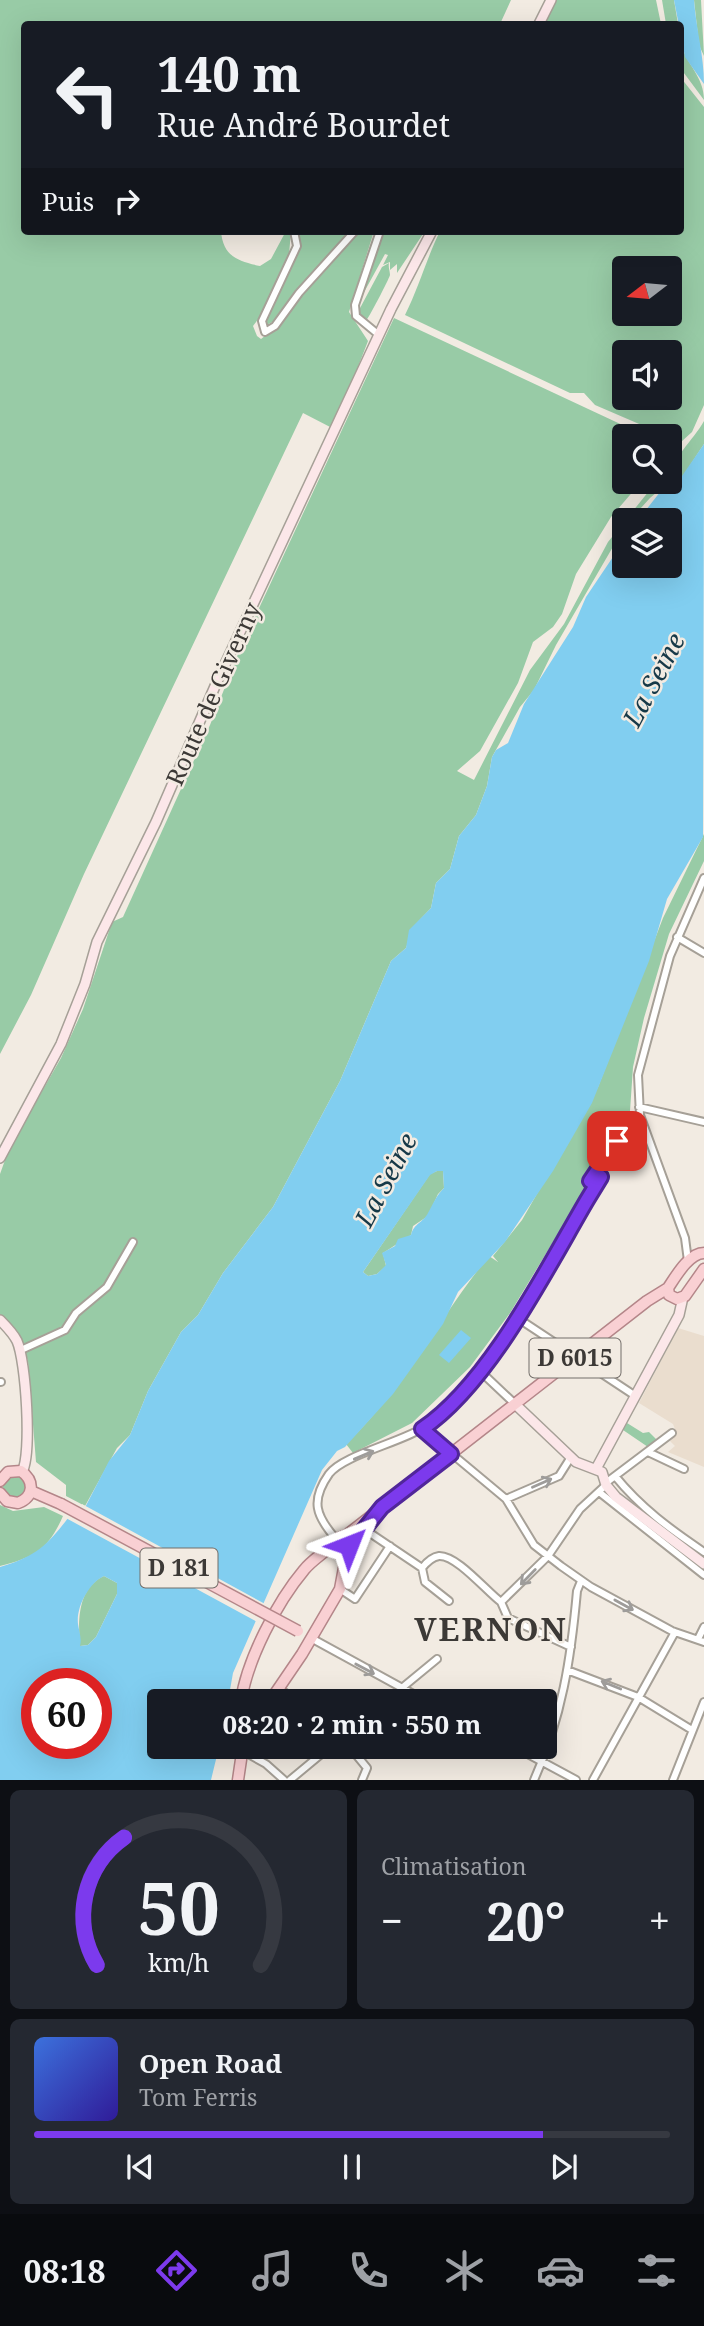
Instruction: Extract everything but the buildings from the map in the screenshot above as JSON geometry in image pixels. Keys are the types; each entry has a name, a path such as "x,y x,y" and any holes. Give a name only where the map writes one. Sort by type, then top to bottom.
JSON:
{"main road":[{"path":"540,21 551,0"},
{"name":"Route de Giverny","path":"0,1158 61,1044 85,984 97,942 156,822 219,677 379,335 430,235"},
{"name":"D 6015","path":"674,1295 688,1261 703,1251"},
{"name":"D 6015","path":"340,1549 382,1507 634,1311 674,1295 703,1275"},
{"path":"674,1295 676,1319 597,1467 604,1485 615,1497 704,1564"},
{"path":"0,1320 11,1331 20,1350 29,1456 22,1472"},
{"path":"515,1404 571,1457 584,1466 597,1467"},
{"path":"0,1493 4,1499 14,1503 25,1500 31,1490 30,1481 22,1472 11,1471 1,1477"},
{"name":"D 181","path":"31,1490 311,1637"},
{"name":"D 6015","path":"243,1689 250,1664 283,1601 305,1569 323,1554 340,1549 365,1529 382,1507"},
{"path":"279,1688 340,1589 340,1549"},
{"path":"236,1780 239,1759"}],"street":[{"path":"295,235 297,246 262,321 265,331 275,326 299,293 351,235"},
{"path":"379,235 355,305 356,316 379,335"},
{"path":"703,1251 689,1246 685,1238 640,1115 638,1075 677,937 704,878"},
{"path":"677,937 704,953"},
{"path":"639,1107 704,1122"},
{"path":"340,1549 317,1514 319,1495 332,1471 422,1429 480,1371 601,1177 590,1181 630,1121 640,1115"},
{"path":"685,1238 688,1261"},
{"path":"20,1350 65,1330 76,1313 107,1287 133,1242"},
{"path":"516,1317 634,1395"},
{"path":"480,1371 515,1404"},
{"path":"422,1429 506,1499 534,1545 581,1581 674,1632 701,1641 704,1627"},
{"path":"500,1602 548,1556 604,1485 672,1433"},
{"path":"648,1452 684,1469"},
{"path":"506,1499 559,1476 571,1457"},
{"path":"604,1485 636,1501 659,1521 704,1552"},
{"path":"604,1485 704,1575"},
{"path":"365,1529 422,1568 425,1582 449,1601"},
{"path":"340,1589 355,1599 390,1546"},
{"path":"422,1568 434,1558 445,1557 491,1590 508,1618 570,1647"},
{"path":"534,1780 559,1717 577,1591 581,1581"},
{"path":"593,1780 674,1632"},
{"name":"D 181","path":"311,1637 402,1688"},
{"path":"402,1688 437,1659"},
{"path":"567,1670 638,1697 692,1730"},
{"path":"673,1780 704,1702"},
{"path":"256,1759 284,1780"},
{"path":"290,1780 315,1759"},
{"path":"360,1759 367,1768 362,1780"},
{"path":"537,1759 576,1780"}],"shaded area":[{"path":"678,1328 704,1336 704,1467 668,1452 675,1446 670,1441 677,1434 673,1424 639,1403"}],"green space":[{"path":"0,0 511,0 501,21 21,21 21,235 222,235 228,252 244,262 260,266 271,259 284,235 291,235 289,255 267,307 253,326 261,339 274,329 353,235 373,235 349,312 368,341 334,429 303,413 84,874 31,995 0,1054"},
{"path":"556,0 656,0 660,21 546,21"},
{"path":"662,0 674,0 678,21 666,21"},
{"path":"694,0 701,0 704,56 699,45"},
{"path":"684,51 701,85 704,100 684,73"},
{"path":"684,82 704,107 704,405 692,432 682,441 682,424 639,424 595,405 584,393 570,393 405,315 438,235 684,235"},
{"path":"296,235 347,235 274,321 265,326 263,321 292,262"},
{"path":"381,235 422,235 397,273 397,264 390,270 390,262 383,265 388,255 385,254 357,305"},
{"path":"389,263 389,278 365,322 359,310 382,267"},
{"path":"394,318 620,424 612,424 612,494 631,494 619,508 612,508 612,516 576,574 562,614 553,627 533,642 518,683 480,751 457,771 474,780 530,670 564,624 612,537 612,548 556,645 534,690 520,707 492,757 487,786 476,815 459,836 450,869 436,883 431,908 413,927 406,948 391,961 340,1081 273,1207 223,1273 198,1315 181,1332 148,1391 130,1435 117,1448 85,1506 66,1496 66,1485 36,1462 28,1361 17,1331 0,1314 0,1174 9,1149 61,1058 83,1009 112,922 123,917 210,725 240,649"},
{"path":"704,421 704,444 682,476 682,452"},
{"path":"647,494 655,494 641,508 636,508"},
{"path":"704,834 704,861 669,934 644,1018 633,1067 630,1111 510,1313 470,1367 412,1423 353,1453 346,1444 386,1400 471,1279 489,1256 498,1262 493,1256 522,1220 598,1087 663,918"},
{"path":"443,1171 444,1188 438,1194 428,1216 413,1226 411,1235 383,1253 386,1266 377,1274 368,1276 363,1272 430,1174"},
{"path":"627,1423 643,1433 649,1432 657,1440 648,1447 623,1430"},
{"path":"15,1475 23,1479 27,1487 23,1495 15,1499 7,1495 3,1487 7,1479"},
{"path":"0,1505 13,1511 44,1507 63,1516 52,1537 39,1550 0,1566"},
{"path":"104,1576 117,1583 117,1594 96,1637 88,1645 80,1646 79,1627 84,1597 95,1581"}],"water":[{"path":"674,0 694,0 704,84 685,57 684,21 678,21"},
{"name":"La Seine","path":"704,444 703,837 667,899 649,961 592,1103 553,1171 505,1242 458,1292 443,1324 393,1394 322,1470 233,1673 230,1689 147,1689 147,1759 216,1759 211,1780 0,1780 0,1567 38,1550 68,1518 77,1523 109,1461 130,1435 148,1391 181,1332 198,1315 223,1273 273,1207 340,1081 391,961 406,948 409,930 431,908 436,883 450,869 459,836 476,815 487,786 492,757 496,750 508,743 524,704 573,627 586,597 612,558 612,578 682,578 682,508 647,508 659,494 682,494 682,476","holes":["443,1171 444,1188 426,1216 411,1235 398,1239 395,1246 382,1253 386,1265 377,1274 368,1276 363,1272 430,1175","104,1576 117,1583 117,1594 96,1637 88,1645 80,1646 78,1617 81,1603 93,1584"]},
{"path":"461,1330 471,1338 449,1363 439,1355"}],"pier":[{"path":"82,1504 267,1605 259,1623 64,1517 76,1519"}],"district":[{"name":"VERNON","path":"491,1630"}],"route":[{"path":"349,1545 349,1548 382,1507 451,1454 422,1429 436,1418 484,1366 551,1262 601,1177 590,1181 617,1141"}]}
